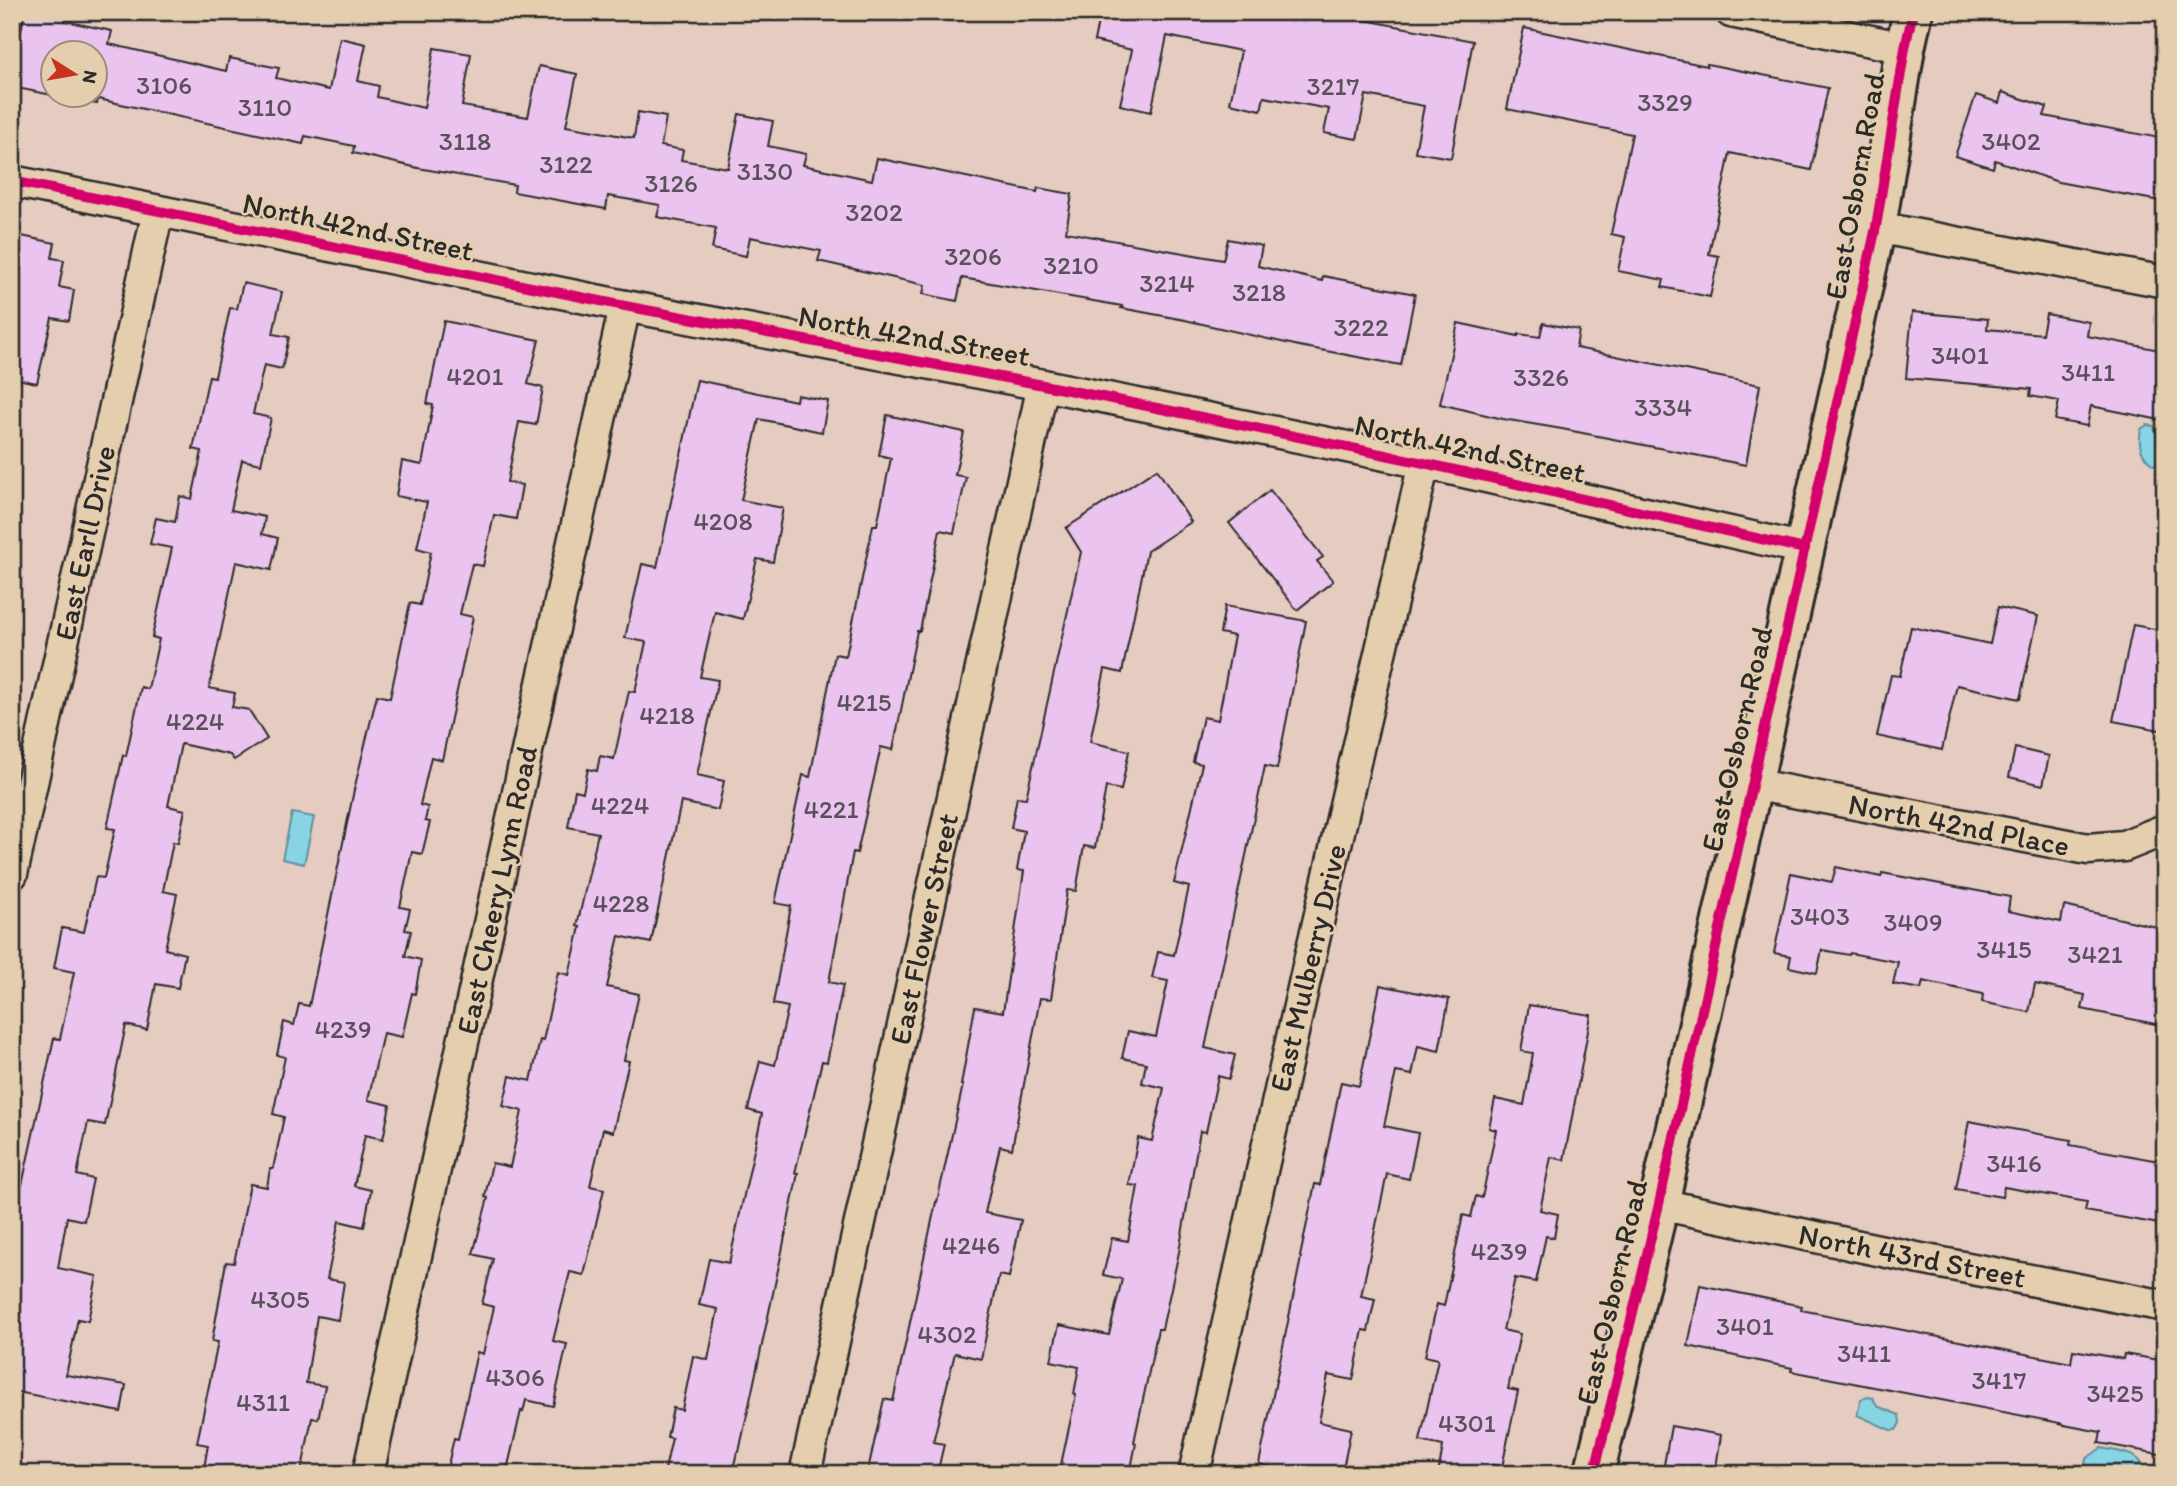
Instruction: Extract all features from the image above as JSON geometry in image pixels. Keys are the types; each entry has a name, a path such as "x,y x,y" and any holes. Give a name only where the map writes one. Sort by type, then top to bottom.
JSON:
{"street":[{"path":"1731,12 1909,30"},
{"name":"East Osborn Road","path":"1594,1474 1659,1204 1876,227 1909,30"},
{"name":"North 42nd Street","path":"12,181 625,306 1043,384 1424,463 1805,549"},
{"name":"East Earll Drive","path":"12,874 158,211"},
{"path":"1876,227 2165,282"},
{"name":"East Cheery Lynn Road","path":"368,1474 625,306"},
{"name":"East Flower Street","path":"804,1474 1043,384"},
{"name":"East Mulberry Drive","path":"1194,1474 1424,463"},
{"name":"North 42nd Place","path":"1752,784 2088,849 2124,846 2164,830"},
{"name":"North 43rd Street","path":"1659,1204 2165,1306"}],"water":[{"path":"2147,425 2154,426 2159,445 2165,450 2165,463 2153,465 2143,453 2140,434 2141,429"},
{"path":"292,813 314,817 304,864 282,859"},
{"path":"1873,1398 1877,1406 1899,1415 1900,1423 1896,1430 1890,1430 1857,1415 1861,1399"},
{"path":"2101,1448 2135,1457 2143,1474 2100,1474 2084,1471 2086,1459"}],"building":[{"path":"25,12 67,12 65,21 112,31 109,44 226,71 229,58 279,68 276,78 329,90 340,38 366,44 358,81 379,86 377,97 424,108 434,48 471,54 462,106 528,117 539,66 577,74 566,126 634,138 638,112 666,117 661,146 683,150 681,160 728,168 739,114 773,121 768,146 806,154 803,165 872,180 877,158 1037,192 1038,188 1072,194 1066,232 1223,260 1228,239 1262,246 1258,266 1322,281 1323,276 1415,294 1401,365 1299,346 1121,308 1122,306 962,278 957,301 923,294 925,285 818,261 821,251 750,237 746,256 712,249 716,228 657,217 660,205 608,196 606,209 514,192 515,185 418,168 353,153 354,146 305,136 303,144 108,101 108,38 38,38 38,92 12,87 12,72"},
{"path":"1100,12 1324,12 1473,41 1451,158 1415,152 1424,106 1366,95 1357,139 1324,133 1329,109 1264,97 1261,110 1230,103 1241,51 1167,36 1151,112 1120,105 1132,50 1094,41"},
{"path":"1524,28 1828,88 1811,170 1730,153 1709,254 1719,256 1710,297 1662,287 1664,280 1618,271 1625,237 1611,234 1632,134 1507,109"},
{"path":"2002,92 2047,107 2044,116 2165,139 2165,202 2058,182 1995,160 1993,168 1955,156 1976,95 1999,103"},
{"path":"12,234 55,243 52,258 64,260 59,287 74,290 69,321 52,318 37,383 12,378"},
{"path":"243,283 282,292 273,334 289,337 282,369 264,365 253,414 271,418 261,464 242,460 231,510 265,517 262,534 278,538 271,570 236,562 209,688 235,693 232,707 249,710 267,739 234,760 230,755 181,744 168,806 185,810 178,843 173,842 163,891 177,894 165,949 185,954 178,988 156,984 147,1030 126,1025 105,1125 88,1122 77,1175 93,1179 84,1221 67,1217 58,1268 97,1276 88,1321 78,1319 66,1375 126,1385 121,1412 12,1391 12,1231 54,1038 60,1039 74,972 54,968 62,928 84,932 96,877 104,878 115,829 107,828 123,755 126,756 141,687 148,689 159,639 152,637 172,548 150,544 156,518 175,522 180,496 192,499 202,451 193,449 209,376 215,377 230,308 237,309"},
{"path":"1912,312 1988,319 1987,329 2042,334 2046,314 2089,322 2087,336 2165,351 2165,421 2091,406 2087,426 2055,420 2059,401 2030,396 2031,389 1906,378"},
{"path":"444,321 539,340 528,384 543,388 536,425 519,422 507,482 522,485 516,519 494,515 483,566 472,564 460,614 473,617 442,760 431,757 420,805 428,807 425,821 430,822 422,854 412,852 400,907 410,909 405,930 411,931 405,956 421,960 415,994 412,993 402,1037 383,1033 368,1100 390,1105 383,1139 365,1135 354,1186 371,1190 364,1227 339,1221 327,1279 344,1282 338,1320 317,1316 306,1383 325,1386 318,1419 312,1418 301,1474 203,1474 208,1445 197,1443 218,1342 212,1341 226,1262 234,1263 250,1184 267,1187 284,1117 273,1114 285,1057 277,1055 284,1022 294,1025 299,1004 309,1006 354,790 377,695 390,698 410,603 420,605 431,552 417,548 427,502 396,496 402,461 422,465 433,405 427,404"},
{"path":"1458,323 1518,336 1540,337 1543,323 1579,330 1576,348 1760,385 1746,465 1503,419 1440,404"},
{"path":"697,380 796,401 797,395 828,401 822,432 759,419 741,500 783,508 773,562 757,559 743,619 715,612 700,677 718,680 697,775 724,781 718,810 681,802 651,943 619,936 607,987 639,994 624,1060 629,1061 613,1132 603,1129 590,1186 604,1189 584,1275 570,1272 553,1341 567,1344 553,1406 526,1400 506,1474 446,1474 454,1438 458,1439 477,1352 483,1354 494,1307 482,1304 493,1259 473,1254 488,1198 485,1197 492,1163 510,1167 522,1111 503,1106 510,1076 531,1081 558,972 569,975 598,833 568,827 575,790 583,792 588,769 597,771 600,756 614,759 629,691 635,692 646,642 625,638 642,564 657,567"},
{"path":"887,415 964,432 955,475 966,477 954,533 940,530 893,750 881,747 857,853 853,852 829,982 843,985 827,1062 822,1061 795,1173 798,1173 739,1452 732,1474 664,1474 672,1438 667,1437 673,1408 682,1410 693,1356 708,1360 718,1309 699,1305 709,1259 729,1263 762,1114 748,1110 760,1061 775,1065 788,1007 773,1004 791,906 775,903 803,775 810,777 835,654 846,656 873,525 877,525 891,458 879,455"},
{"path":"1157,469 1191,522 1147,551 1122,673 1105,669 1090,742 1129,751 1121,790 1106,787 1095,848 1084,846 1076,891 1067,890 1051,999 1040,998 1012,1149 1000,1146 985,1213 1021,1220 1009,1277 999,1275 981,1359 955,1353 933,1442 944,1444 937,1474 867,1474 884,1399 893,1401 963,1085 975,1007 1003,1012 1024,871 1017,870 1024,831 1011,828 1017,797 1026,798 1081,552 1066,528"},
{"path":"1270,490 1323,557 1317,561 1333,581 1297,610 1229,523"},
{"path":"1225,606 1306,621 1277,769 1265,766 1205,1048 1235,1055 1229,1079 1218,1076 1206,1132 1200,1131 1179,1252 1162,1329 1158,1329 1134,1442 1136,1443 1130,1474 1059,1474 1076,1395 1079,1367 1051,1361 1059,1325 1109,1335 1122,1279 1103,1275 1112,1238 1128,1241 1138,1186 1129,1185 1138,1138 1152,1141 1164,1088 1142,1083 1146,1063 1122,1058 1128,1031 1156,1037 1168,981 1152,978 1158,952 1174,955 1189,887 1174,883 1202,764 1193,762 1203,717 1218,720 1234,636 1220,633"},
{"path":"1998,607 2038,616 2020,699 1957,685 1942,750 1877,736 1891,675 1900,676 1911,627 1990,644"},
{"path":"2133,625 2165,631 2165,731 2113,721"},
{"path":"2015,748 2049,756 2043,785 2009,777"},
{"path":"1836,867 1881,877 1882,873 2010,897 2008,911 2061,922 2064,906 2165,929 2165,1026 2082,1009 2085,995 2035,984 2029,1012 1982,1002 1983,994 1923,981 1921,989 1893,984 1898,962 1850,953 1822,950 1817,973 1789,967 1791,956 1774,953 1791,873 1832,882"},
{"path":"1380,985 1449,999 1439,1051 1418,1046 1412,1075 1396,1072 1384,1126 1418,1133 1409,1179 1387,1174 1361,1296 1375,1299 1368,1331 1363,1330 1353,1380 1328,1375 1319,1422 1351,1429 1342,1474 1304,1474 1259,1464 1315,1184 1320,1185 1341,1082 1359,1086"},
{"path":"1529,1005 1591,1015 1564,1160 1551,1157 1540,1210 1558,1214 1554,1238 1546,1236 1536,1282 1515,1278 1503,1330 1520,1334 1508,1389 1518,1391 1502,1467 1492,1465 1490,1474 1438,1474 1443,1446 1420,1441 1438,1359 1425,1356 1437,1304 1444,1306 1463,1215 1471,1217 1476,1196 1482,1198 1496,1130 1489,1128 1495,1099 1524,1105 1533,1053 1521,1051"},
{"path":"1969,1121 2071,1140 2070,1145 2165,1162 2165,1225 2085,1211 2087,1202 2004,1187 2002,1197 1956,1189"},
{"path":"1700,1285 1802,1306 1801,1310 2071,1363 2073,1350 2123,1359 2124,1354 2165,1361 2165,1455 2099,1443 2101,1432 1791,1371 1792,1368 1688,1346"},
{"path":"1671,1426 1721,1435 1715,1474 1664,1465"}],"cycle path":[{"path":"1594,1474 1659,1204 1876,227 1913,12"},
{"path":"12,181 625,306 1231,423 1424,463 1805,549"}]}
